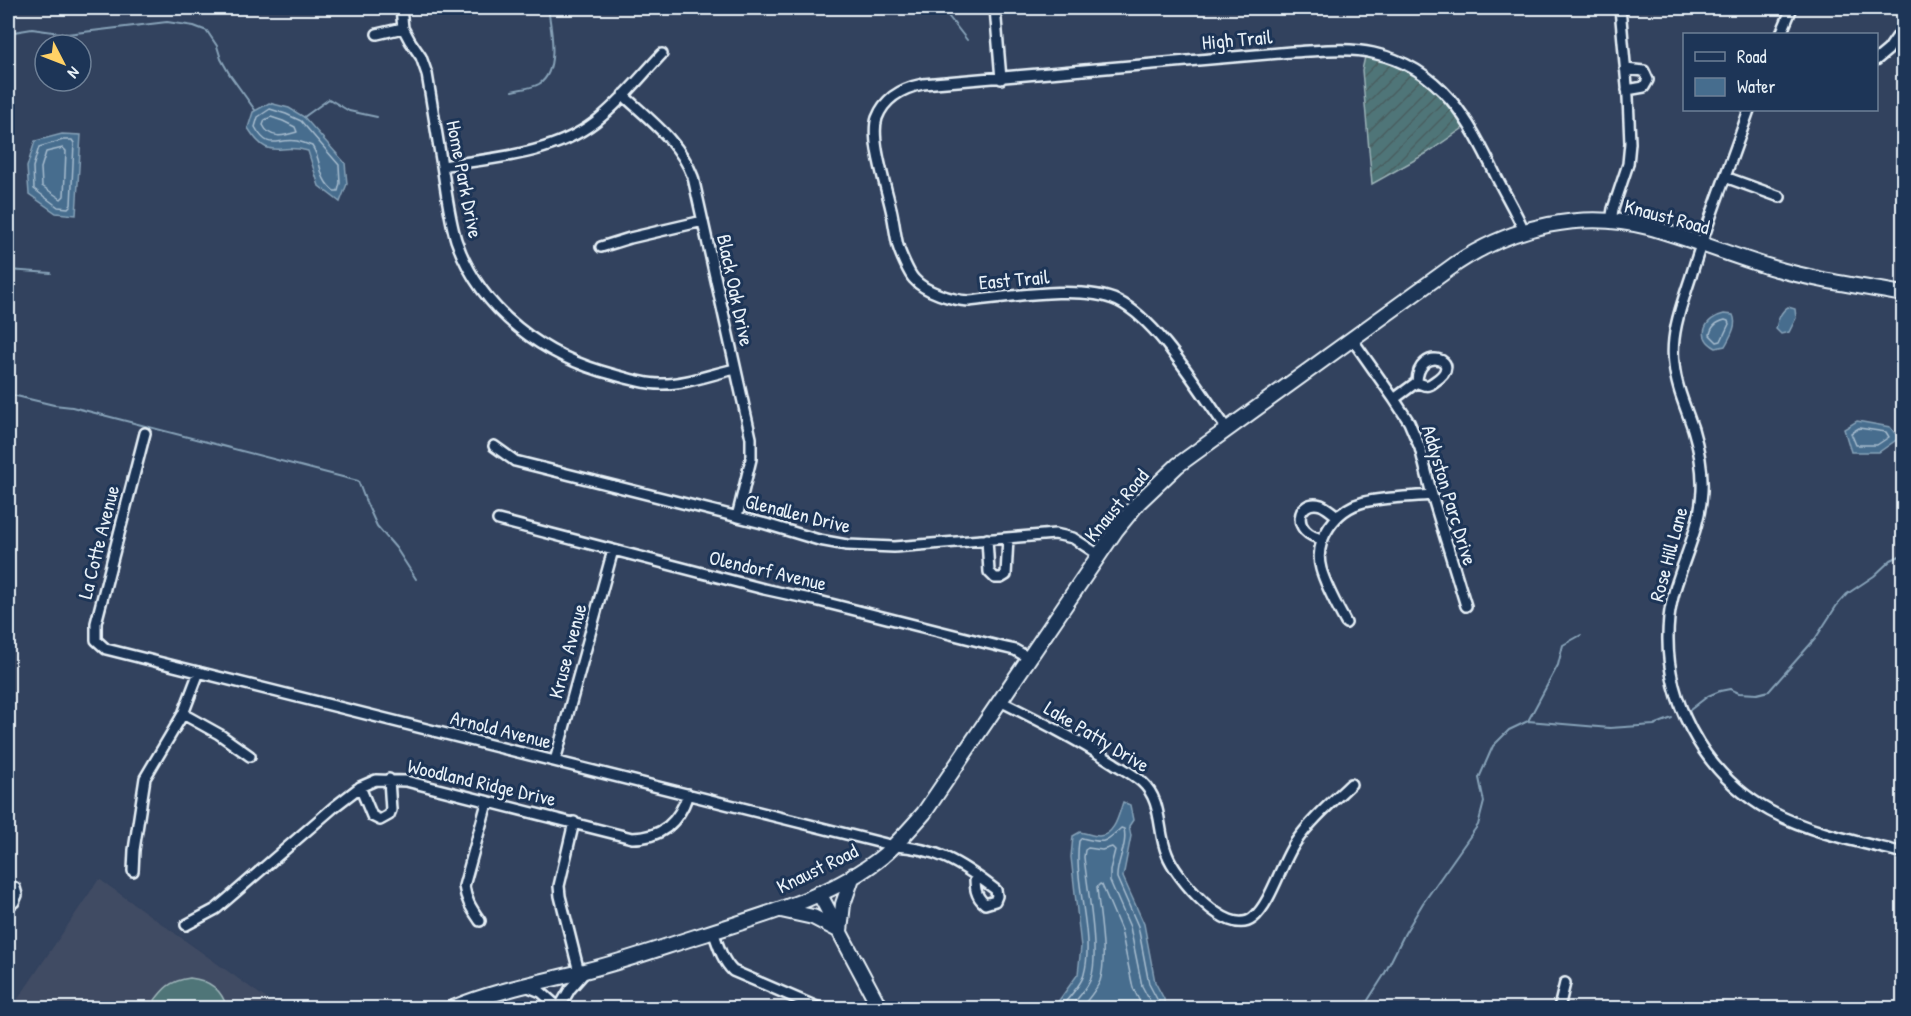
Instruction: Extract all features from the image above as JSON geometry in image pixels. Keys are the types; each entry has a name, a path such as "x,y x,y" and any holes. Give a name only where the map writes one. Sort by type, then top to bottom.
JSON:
{"main road":[{"name":"Knaust Road","path":"453,1008 481,998 583,971 778,909 819,893 882,856 916,822 932,801 1127,517 1158,483 1178,465 1352,339 1469,255 1495,241 1561,222 1611,221 1647,227 1795,274 1904,294"},
{"path":"840,932 843,904 853,875"},
{"path":"819,893 880,1008"},
{"path":"778,909 813,917 840,932"}],"street":[{"name":"Home Park Drive","path":"401,8 403,28 421,57 427,74 450,215 457,241 468,265 496,308 534,341 559,356 582,365 649,383 670,384 735,369"},
{"path":"995,8 1001,79"},
{"path":"1611,221 1629,154 1627,90 1620,8"},
{"path":"1781,33 1792,8"},
{"path":"1878,58 1888,50 1904,27"},
{"path":"377,34 403,28"},
{"name":"High Trail","path":"877,119 885,104 897,92 923,84 1291,52 1374,53 1406,64 1434,81 1466,120 1484,149 1524,231"},
{"path":"442,166 520,153 555,143 579,132 596,122 662,54"},
{"path":"1625,69 1644,71 1648,80 1644,87 1627,90"},
{"name":"Black Oak Drive","path":"623,95 676,146 693,177 752,448 752,459 737,517"},
{"name":"Rose Hill Lane","path":"1749,111 1701,244 1674,337 1674,364 1678,385 1693,430 1702,474 1699,518 1680,570 1669,619 1671,666 1687,724 1699,746 1718,769 1745,795 1793,822 1904,854"},
{"name":"East Trail","path":"877,119 877,146 898,248 914,279 930,290 957,300 969,301 1071,292 1094,294 1118,301 1142,317 1160,337 1227,429"},
{"path":"1725,177 1780,197"},
{"path":"601,247 703,221"},
{"name":"Addyston Parc Drive","path":"1352,339 1409,422 1420,447 1432,495 1466,606"},
{"path":"1394,399 1417,382"},
{"name":"La Cotte Avenue","path":"100,644 95,638 96,623 145,433"},
{"name":"Glenallen Drive","path":"494,446 515,461 819,540 847,545 894,547 1060,534 1073,538 1100,555"},
{"path":"1346,623 1321,568 1320,554 1323,540 1337,516 1347,508 1364,502 1432,495"},
{"path":"1323,540 1310,536 1304,530 1300,513 1306,507 1320,505 1337,516"},
{"name":"Olendorf Avenue","path":"498,520 764,589 1002,646 1029,658"},
{"path":"987,540 989,572 994,578 1001,578 1006,575 1008,538"},
{"name":"Kruse Avenue","path":"555,761 613,550"},
{"name":"Arnold Avenue","path":"100,644 113,651 894,846 934,852 956,861 975,875"},
{"path":"132,871 145,778 183,714 199,672"},
{"name":"Lake Patty Drive","path":"1000,701 1082,743 1143,783 1157,807 1166,852 1172,864 1184,882 1206,903 1222,918 1234,923 1245,923 1263,906 1281,867 1309,824 1352,784"},
{"path":"183,714 219,734 250,756"},
{"path":"360,787 372,816 380,820 391,810 389,779"},
{"name":"Woodland Ridge Drive","path":"186,925 216,909 334,807 360,787 376,780 406,781 632,838 655,834 677,819 683,811 688,794"},
{"path":"480,921 465,897 464,886 487,803"},
{"path":"525,986 541,992 559,1008 583,971 559,886 574,822"},
{"path":"8,885 15,888 17,895 14,902 8,905"},
{"path":"713,931 719,950 733,971 819,1008"},
{"path":"1559,1008 1565,983"}],"shaded area":[{"path":"99,879 279,1008 12,1008"}],"green space":[{"path":"1374,56 1432,83 1466,126 1427,153 1372,184 1362,70 1365,57"},
{"path":"190,978 214,987 222,996 227,1008 149,1008 170,984"}],"water":[{"path":"269,103 289,108 304,117 345,163 347,184 340,202 319,186 308,151 268,148 256,139 248,128 253,112"},
{"path":"62,134 81,135 76,215 56,213 29,194 27,167 35,141"},
{"path":"1788,307 1795,309 1796,318 1789,332 1781,334 1776,329 1777,323 1781,314"},
{"path":"1724,314 1733,315 1734,327 1725,346 1716,348 1706,339 1705,328 1712,319"},
{"path":"1857,421 1890,427 1899,438 1879,452 1851,452 1844,429"},
{"path":"1123,802 1130,805 1133,820 1129,826 1131,836 1123,877 1144,924 1155,982 1164,999 1165,1008 1011,1008 1055,1006 1078,974 1081,947 1071,857 1073,836 1080,832 1099,836 1109,832 1116,823"}],"waterway":[{"path":"512,91 539,84 546,78 550,69 552,49 548,8"},
{"path":"942,8 967,40"},
{"path":"8,33 32,29 67,34 167,22 194,26 207,31 217,46 230,75 255,110"},
{"path":"304,117 329,99 349,111 377,117"},
{"path":"8,270 51,273"},
{"path":"8,394 72,407 358,481 377,526 396,548 416,579"},
{"path":"1690,710 1708,696 1720,691 1730,689 1739,693 1757,694 1769,691 1815,639 1847,594 1874,576 1891,560 1904,554"},
{"path":"1528,721 1558,665 1563,645 1581,635"},
{"path":"1363,1008 1384,975 1423,903 1478,825 1484,802 1479,778 1493,746 1509,730 1528,721 1610,728 1654,725 1672,718"}]}
